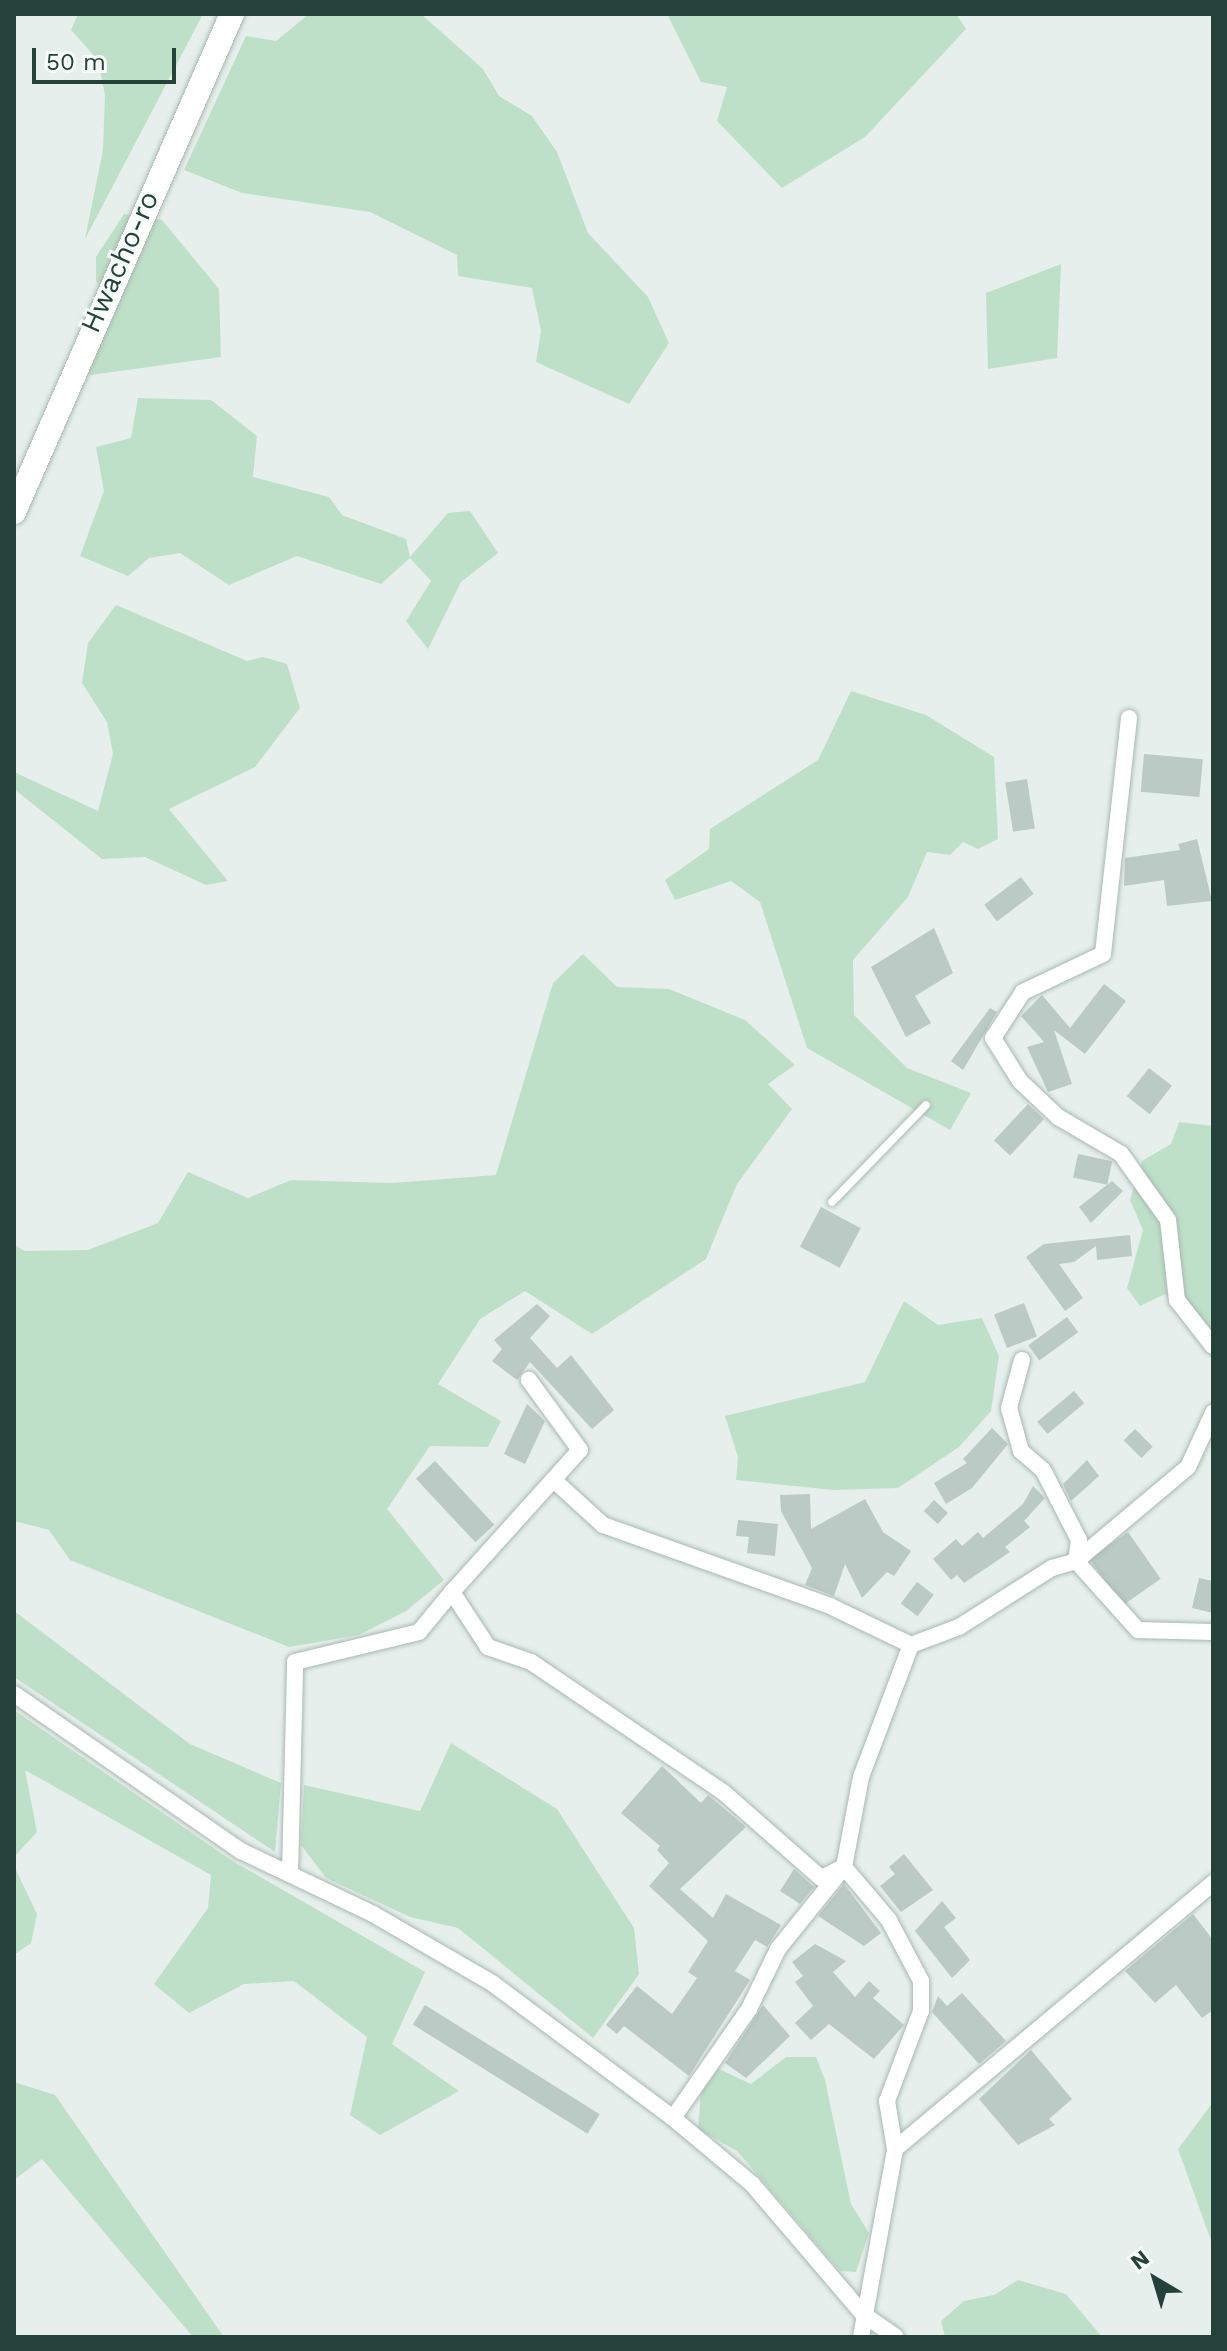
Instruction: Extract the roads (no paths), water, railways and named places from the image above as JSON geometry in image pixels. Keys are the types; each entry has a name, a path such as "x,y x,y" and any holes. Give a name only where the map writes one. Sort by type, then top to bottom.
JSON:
{"street":[{"name":"Hwacho-ro","path":"16,497 232,14"},
{"path":"1129,718 1103,954 1023,992 993,1038 1020,1081 1058,1117 1121,1154 1168,1220 1177,1300 1213,1346"},
{"path":"1022,1360 1009,1408 1021,1451 1043,1470 1079,1540 1076,1561"},
{"path":"290,1874 295,1662 419,1632 452,1592 557,1483 580,1450 529,1380"},
{"path":"557,1483 603,1525 830,1606 911,1645 959,1627 1052,1568 1076,1561 1188,1467 1213,1413"},
{"path":"1076,1561 1138,1630 1213,1632"},
{"path":"452,1592 488,1647 531,1662 723,1792 821,1878 844,1867"},
{"path":"673,2118 749,2009 778,1949 844,1867 861,1777 911,1645"},
{"path":"14,1694 241,1851 290,1874 492,1983 673,2118 752,2184 863,2314 896,2337"},
{"path":"844,1867 889,1920 921,1981 921,2011 887,2101 895,2149 861,2337"},
{"path":"895,2149 1213,1883"}],"lane":[{"path":"832,1202 926,1105"}]}
